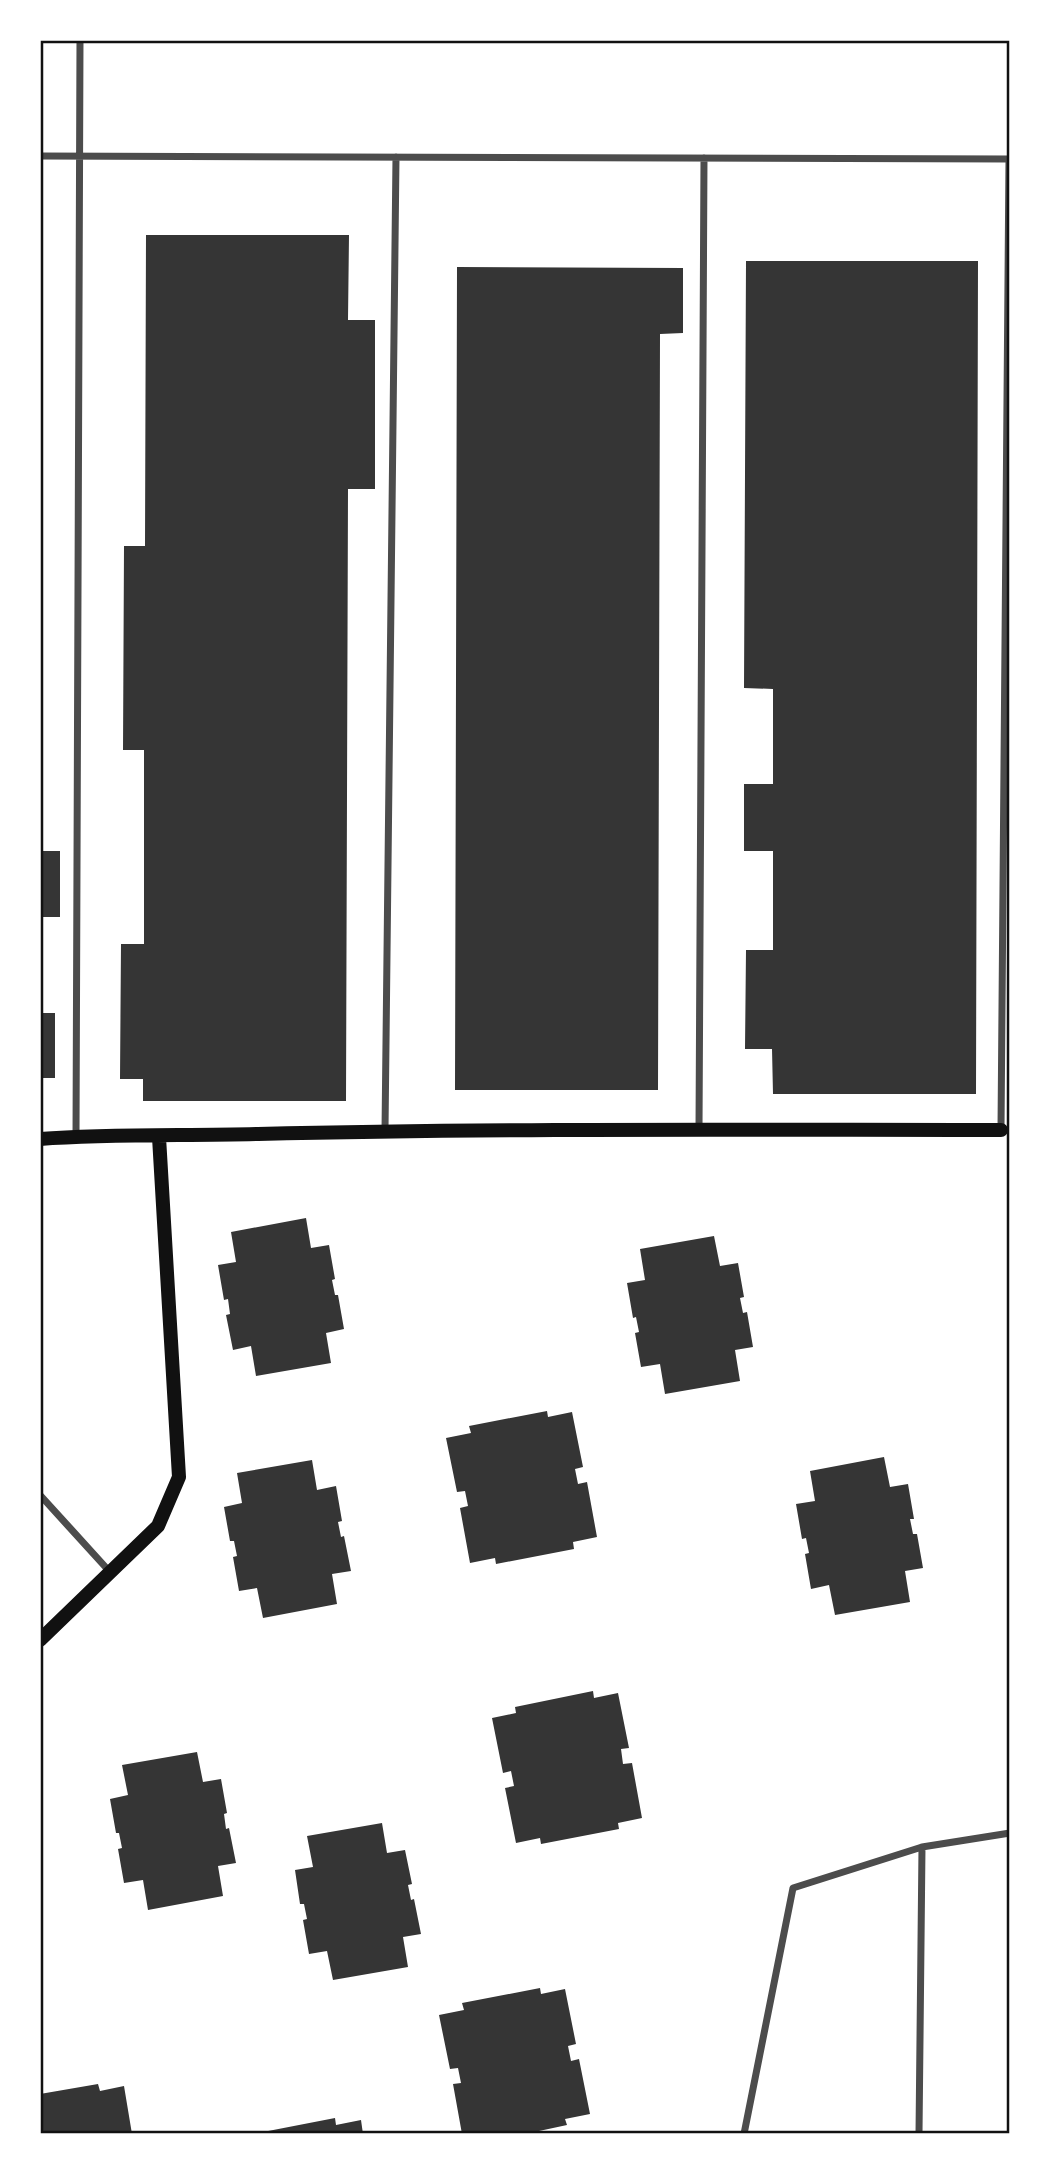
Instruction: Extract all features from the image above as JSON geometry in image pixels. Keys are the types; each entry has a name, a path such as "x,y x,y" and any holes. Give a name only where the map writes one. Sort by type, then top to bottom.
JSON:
{"main road":[{"path":"40,1139 385,1131 1000,1130"},
{"path":"40,1640 158,1526 179,1477 159,1137"}],"street":[{"path":"76,1137 80,40"},
{"path":"40,156 1009,159 1007,650 1000,1130"},
{"path":"385,1131 396,157"},
{"path":"699,1130 704,158"},
{"path":"40,1495 110,1572"},
{"path":"744,2134 793,1888 922,1847 1010,1833"},
{"path":"919,2134 922,1847"}],"building":[{"path":"146,235 349,235 348,320 375,320 375,489 348,489 346,1101 143,1101 143,1079 120,1079 121,944 144,944 144,750 123,750 124,546 145,546"},
{"path":"746,261 978,261 976,1094 773,1094 772,1049 745,1049 746,950 773,950 773,851 744,851 744,784 773,784 773,689 744,688"},
{"path":"457,267 683,268 683,333 660,334 658,1090 455,1090"},
{"path":"40,851 60,851 60,917 40,917"},
{"path":"40,1013 55,1013 55,1078 40,1078"},
{"path":"306,1218 311,1248 329,1245 335,1279 332,1280 335,1295 338,1295 344,1329 326,1333 331,1363 256,1376 251,1346 233,1350 226,1315 230,1314 228,1299 224,1300 218,1265 236,1262 231,1232"},
{"path":"714,1236 720,1266 738,1263 744,1297 740,1298 743,1313 747,1312 753,1347 735,1350 740,1381 665,1394 660,1364 641,1367 635,1333 639,1332 636,1317 633,1318 627,1283 645,1280 640,1249"},
{"path":"547,1411 548,1417 572,1412 583,1467 575,1469 578,1484 587,1482 597,1537 573,1542 574,1549 496,1564 495,1558 470,1563 460,1508 468,1506 465,1491 457,1492 446,1438 471,1433 469,1426"},
{"path":"884,1457 890,1487 908,1484 914,1519 910,1519 913,1534 917,1534 923,1568 905,1571 910,1602 835,1615 829,1585 811,1589 805,1554 809,1553 806,1538 802,1539 796,1504 815,1501 810,1471"},
{"path":"312,1460 317,1490 336,1486 342,1521 338,1522 341,1537 344,1536 351,1571 332,1574 337,1604 263,1618 257,1588 239,1591 233,1557 237,1556 234,1541 230,1541 224,1507 242,1503 237,1473"},
{"path":"593,1691 594,1698 618,1693 629,1748 621,1749 623,1764 632,1763 642,1818 618,1823 619,1829 541,1844 540,1838 516,1843 505,1788 514,1786 511,1771 503,1773 492,1718 516,1713 515,1707"},
{"path":"197,1752 203,1782 221,1779 227,1813 224,1814 226,1829 229,1828 236,1863 218,1866 223,1896 148,1910 143,1880 124,1883 118,1849 122,1848 119,1833 116,1833 110,1799 128,1795 122,1765"},
{"path":"382,1823 387,1853 405,1850 412,1884 408,1885 411,1900 414,1899 421,1934 403,1937 408,1967 333,1980 327,1951 309,1954 303,1920 307,1919 304,1904 300,1904 295,1870 313,1867 307,1836"},
{"path":"540,1988 541,1994 565,1989 576,2044 568,2046 571,2061 579,2059 590,2114 565,2119 567,2125 525,2134 462,2134 453,2084 461,2083 458,2068 450,2069 439,2015 464,2010 462,2003"},
{"path":"98,2084 100,2091 124,2086 132,2134 40,2134 40,2094"},
{"path":"335,2118 336,2125 361,2120 363,2134 253,2134"}]}
